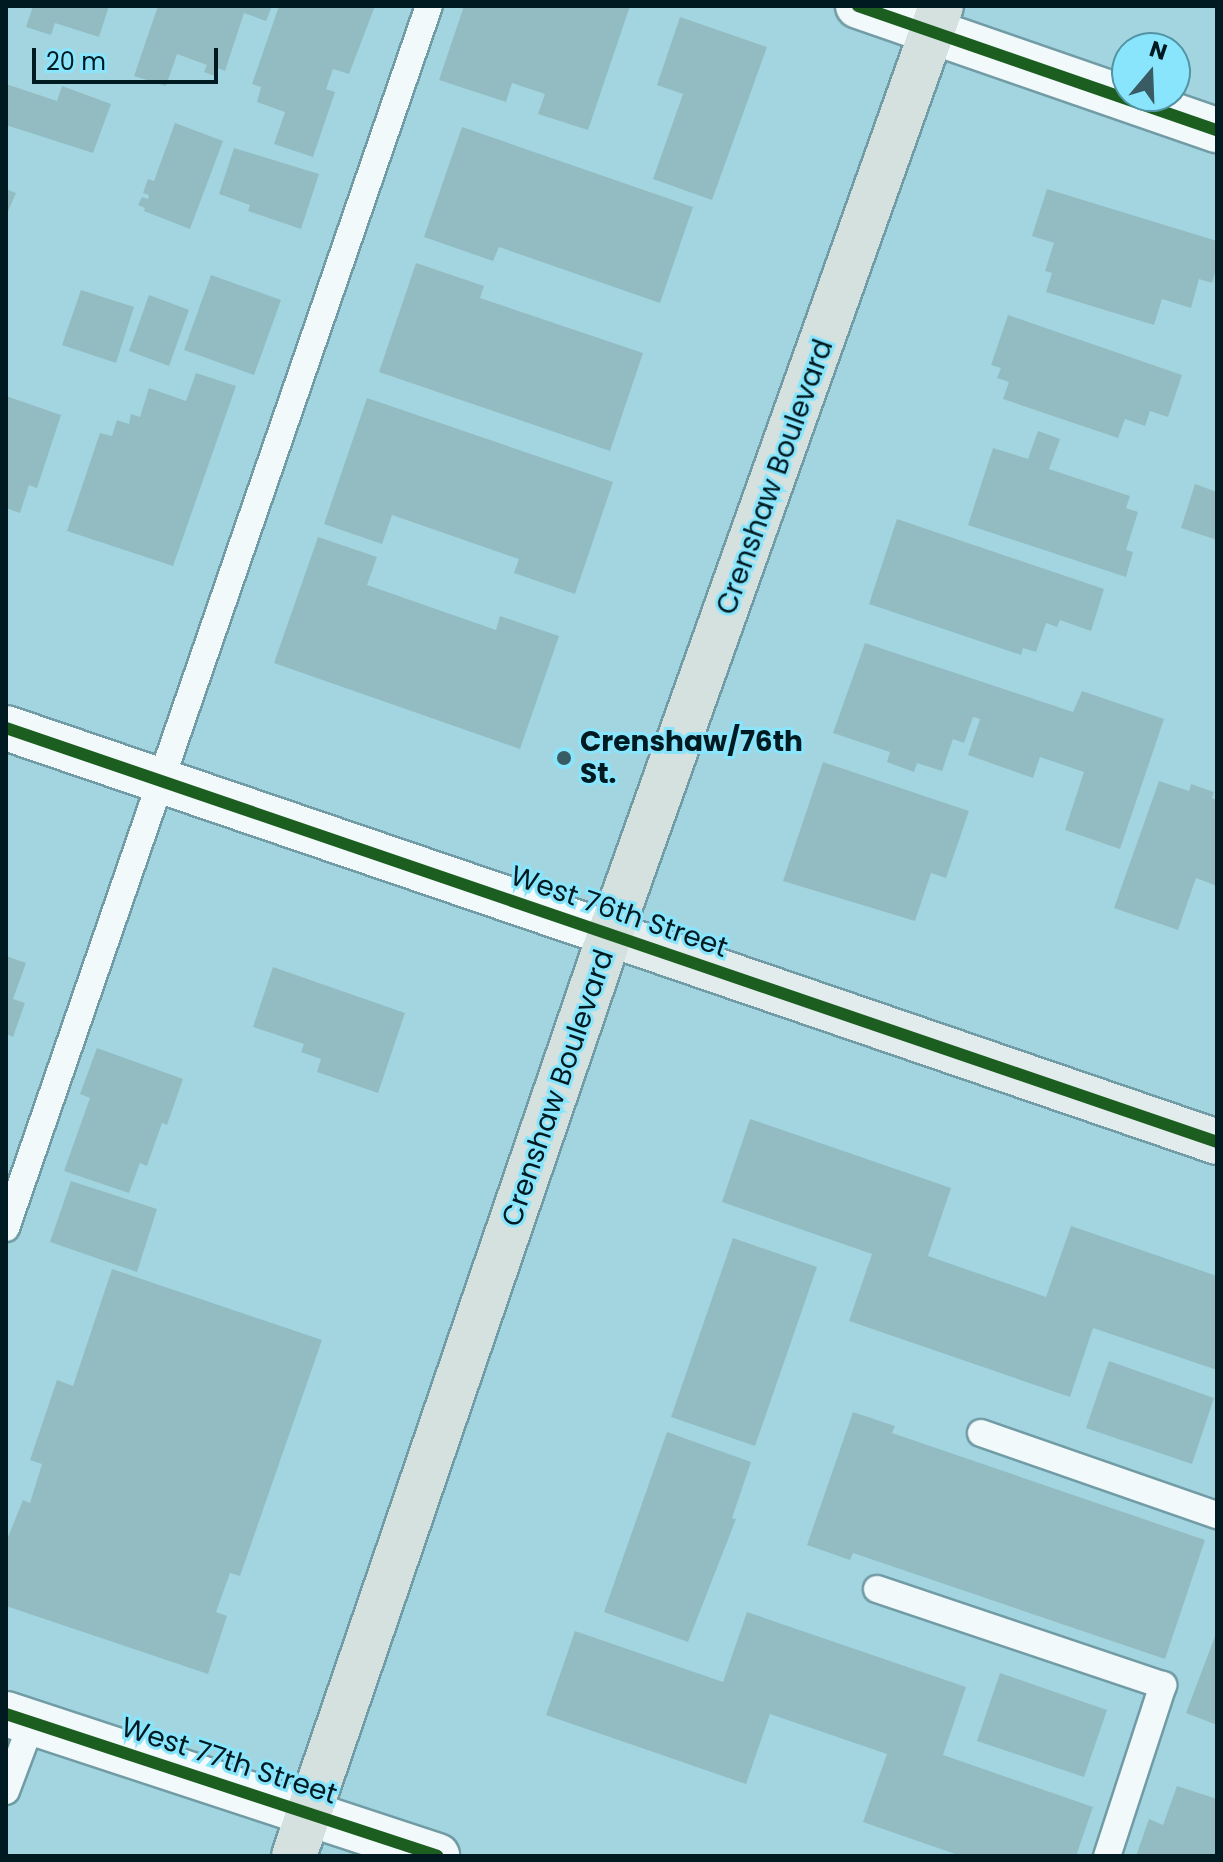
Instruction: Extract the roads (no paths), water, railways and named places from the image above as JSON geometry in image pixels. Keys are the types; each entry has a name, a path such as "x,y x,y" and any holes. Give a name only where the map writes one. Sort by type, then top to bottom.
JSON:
{"main road":[{"name":"Crenshaw Boulevard","path":"294,1856 610,934 937,19"}],"street":[{"path":"858,6 937,19 1217,130"},
{"name":"West 76th Street","path":"6,728 1217,1142"},
{"name":"West 77th Street","path":"19,1718 437,1856"}],"lane":[{"path":"6,1228 429,6"},
{"path":"981,1433 1217,1515"},
{"path":"877,1589 1163,1685 1107,1856"},
{"path":"6,1791 19,1718"}],"place":[{"name":"Crenshaw/76th St.","path":"564,758"}]}
